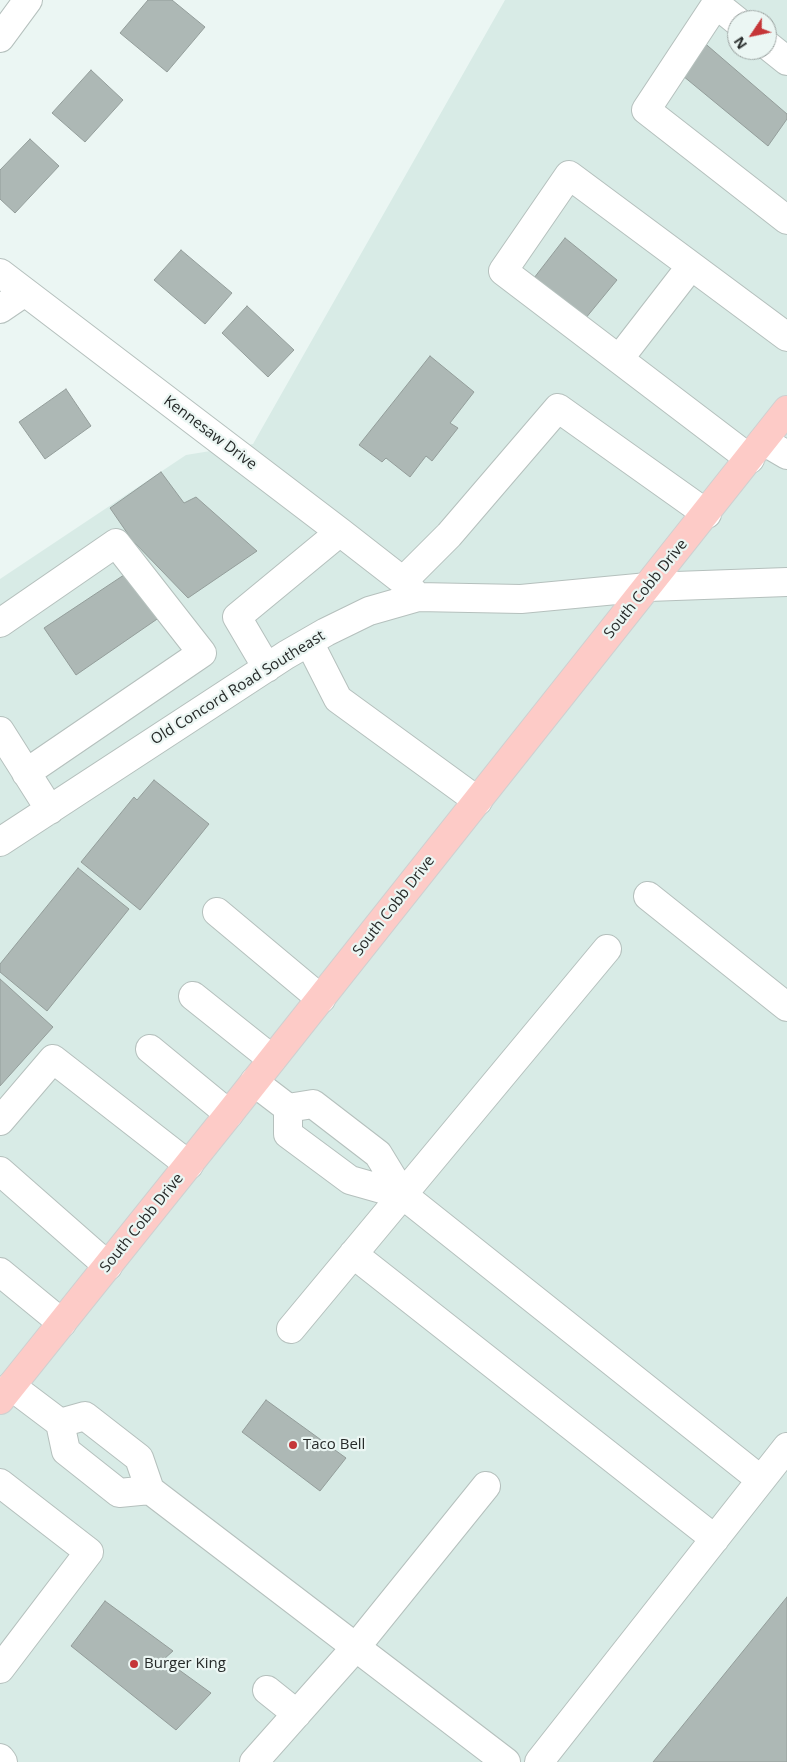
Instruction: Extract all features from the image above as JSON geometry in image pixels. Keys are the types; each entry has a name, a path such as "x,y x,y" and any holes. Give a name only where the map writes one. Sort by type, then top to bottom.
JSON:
{"main road":[{"name":"South Cobb Drive","path":"6,1393 321,999 787,410"}],"street":[{"path":"0,38 28,0"},
{"path":"727,13 716,4 646,110 787,220"},
{"path":"777,53 787,61"},
{"path":"787,337 569,175 502,271 619,359 756,450 787,455"},
{"path":"619,359 691,266"},
{"name":"Kennesaw Drive","path":"0,273 340,532 410,589"},
{"path":"0,309 25,292"},
{"path":"410,589 449,535 558,408 706,514"},
{"path":"267,668 237,617 340,532"},
{"path":"0,623 116,543 202,652 26,773"},
{"name":"Old Concord Road Southeast","path":"0,842 309,642 410,589 522,599 648,586 787,582"},
{"path":"309,642 338,699 478,801"},
{"path":"0,731 50,810"},
{"path":"648,896 787,1007"},
{"path":"217,912 321,999"},
{"path":"291,1328 607,949"},
{"path":"193,996 272,1060"},
{"path":"150,1049 229,1114"},
{"path":"0,1121 53,1059 188,1165"},
{"path":"254,1082 288,1108 313,1104 378,1154 403,1195 761,1480"},
{"path":"288,1108 288,1134 350,1180 403,1195"},
{"path":"0,1171 108,1266"},
{"path":"353,1254 715,1539"},
{"path":"0,1272 62,1323"},
{"path":"6,1393 60,1423 85,1416 139,1458 150,1490 506,1762"},
{"path":"60,1423 66,1451 119,1494 150,1490"},
{"path":"539,1762 787,1447"},
{"path":"0,1483 89,1552 7,1661"},
{"path":"254,1762 356,1647 486,1486"},
{"path":"267,1690 297,1714"},
{"path":"0,1758 3,1762"}],"shaded area":[{"path":"505,0 787,0 787,1762 0,1762 0,579 186,455 253,444"}],"building":[{"path":"148,0 172,0 205,27 167,72 120,33"},
{"path":"701,40 787,114 787,119 768,146 677,71"},
{"path":"91,70 123,100 85,142 52,113"},
{"path":"30,139 59,166 15,213 0,199 0,170"},
{"path":"565,238 617,280 585,319 534,278"},
{"path":"181,250 232,293 205,324 154,280"},
{"path":"247,306 294,350 268,377 222,333"},
{"path":"430,356 474,392 450,423 458,428 432,461 426,456 410,477 386,458 382,462 359,445"},
{"path":"66,389 91,426 45,459 19,422"},
{"path":"161,472 184,503 196,497 257,551 188,598 132,540 110,508"},
{"path":"133,569 163,615 76,675 44,628"},
{"path":"154,780 209,824 140,910 81,862 134,797 137,800"},
{"path":"78,868 129,909 47,1011 0,972 0,964"},
{"path":"0,979 53,1027 0,1086"},
{"name":"Taco Bell","path":"266,1400 346,1458 320,1491 242,1432"},
{"path":"787,1597 787,1762 653,1762"},
{"name":"Burger King","path":"105,1601 173,1651 164,1659 211,1693 176,1730 71,1646"}],"place":[{"name":"Taco Bell","path":"293,1445"},
{"name":"Burger King","path":"134,1664"}]}
